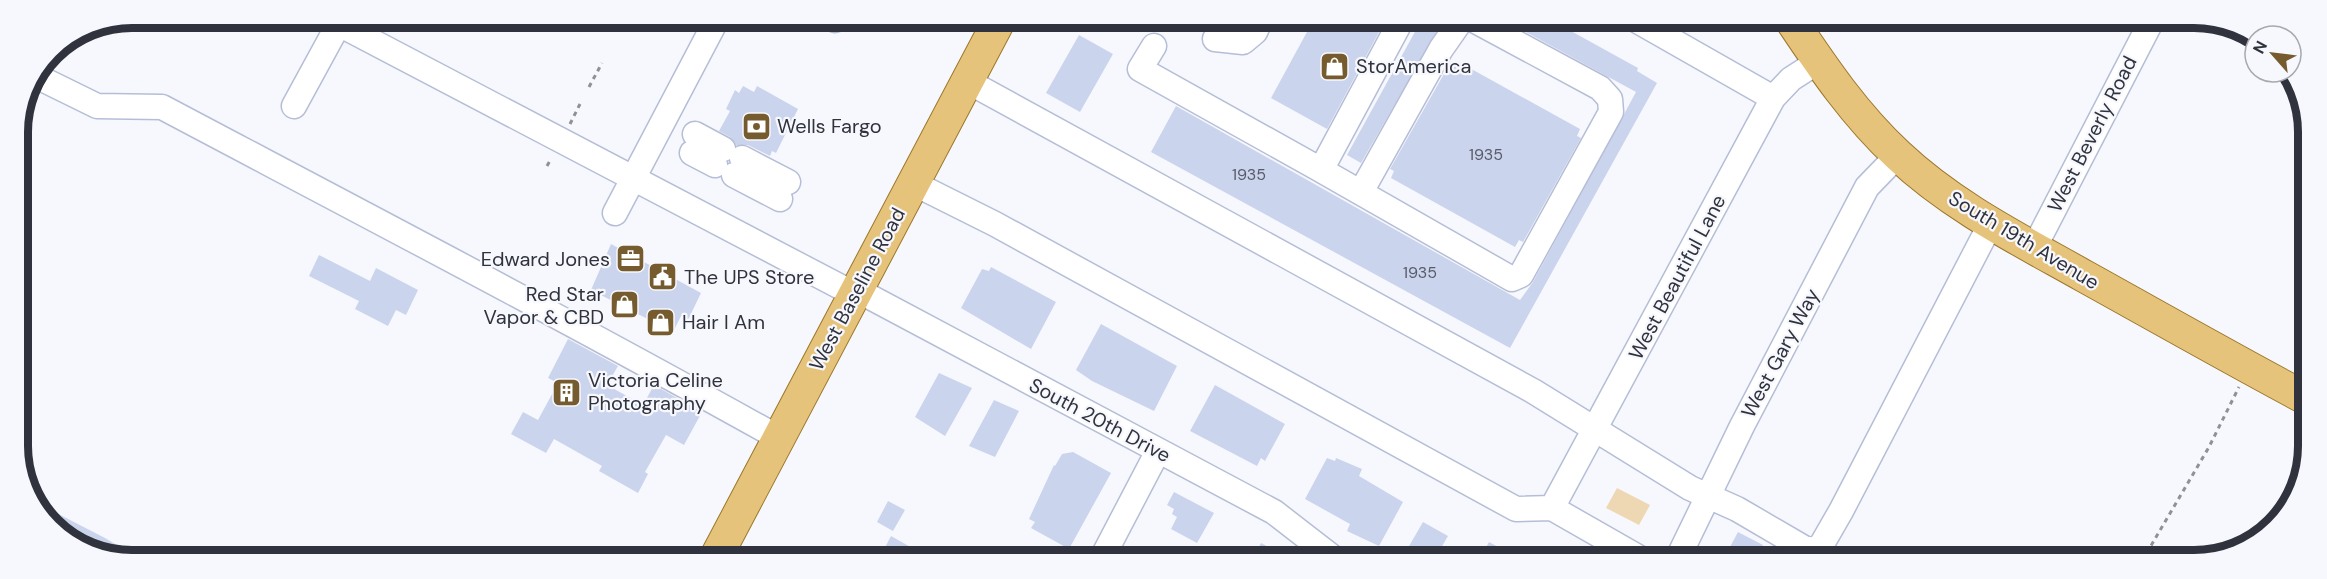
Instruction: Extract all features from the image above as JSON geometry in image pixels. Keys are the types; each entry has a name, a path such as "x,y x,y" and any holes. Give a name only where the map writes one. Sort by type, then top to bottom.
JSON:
{"main road":[{"name":"West Baseline Road","path":"720,550 994,28"},
{"name":"South 19th Avenue","path":"1796,28 1863,119 1898,155 1931,184 2034,248 2298,394"}],"street":[{"path":"294,106 336,28"},
{"name":"South 20th Drive","path":"353,28 633,178 856,292 1274,512 1323,550"},
{"path":"615,213 712,28"},
{"path":"1237,28 1223,41 1243,42 1250,37 1256,28"},
{"path":"1322,170 1397,28"},
{"path":"1361,192 1441,49 1456,28"},
{"path":"1154,46 1140,69 1512,279 1521,275 1529,262 1611,112 1610,99 1600,88 1487,28"},
{"path":"1650,28 1773,98"},
{"name":"West Beverly Road","path":"2034,248 2148,28"},
{"name":"West Beautiful Lane","path":"1552,508 1773,98 1791,80 1819,61"},
{"path":"43,80 97,106 162,107 543,311 623,350 779,438"},
{"path":"967,81 1184,198 1596,428 1690,488 1804,548 1815,550 1822,544 1991,223"},
{"path":"693,143 784,191"},
{"name":"West Gary Way","path":"1682,550 1747,416 1868,187 1898,155"},
{"path":"913,183 995,224 1516,509 1552,508 1626,550"},
{"path":"1106,550 1158,451"}],"path":[{"path":"589,87 602,63"},
{"path":"568,128 580,104"},
{"path":"2148,550 2209,447 2248,367"}],"shaded area":[{"path":"1617,488 1650,505 1639,525 1606,508"}],"building":[{"path":"1309,28 1381,28 1327,129 1271,98"},
{"path":"1417,28 1439,28 1361,163 1347,155"},
{"path":"1519,28 1566,28 1638,68 1637,71 1657,83 1510,348 1151,152 1176,106 1520,300 1533,282 1636,92"},
{"path":"1079,35 1113,54 1080,112 1046,93"},
{"path":"1457,61 1580,129 1577,136 1581,138 1523,242 1519,240 1515,247 1391,178 1394,171 1390,169 1449,65 1453,67"},
{"name":"Wells Fargo","path":"743,86 754,92 757,86 798,109 776,153 772,151 770,156 748,145 736,145 730,137 719,131 730,111 726,109 735,90 739,93"},
{"path":"611,244 701,293 688,320 681,316 673,332 591,290"},
{"path":"319,255 370,281 376,268 418,290 406,315 396,310 388,326 355,309 359,301 309,276"},
{"path":"991,267 1056,302 1031,349 961,308 982,269 989,271"},
{"path":"1101,324 1177,366 1154,411 1092,381 1076,370"},
{"path":"568,339 618,366 607,385 643,405 654,385 702,412 684,445 666,435 645,472 648,474 638,493 599,471 602,466 554,439 546,453 511,434 523,412 538,420 558,383 548,378"},
{"path":"939,373 972,388 945,436 915,417"},
{"path":"1215,385 1285,424 1265,461 1261,458 1257,466 1190,431"},
{"path":"994,400 1019,411 995,457 969,446"},
{"path":"1073,452 1111,473 1069,549 1031,528 1035,522 1029,519 1054,465 1062,454"},
{"path":"1327,458 1335,461 1336,458 1362,469 1359,476 1403,502 1379,546 1347,531 1350,524 1305,499"},
{"path":"1174,492 1214,513 1197,543 1171,529 1177,517 1172,514 1174,509 1167,505"},
{"path":"888,501 905,510 893,531 877,522"},
{"path":"50,509 124,549 99,545 81,537 69,529"},
{"path":"1423,522 1448,536 1440,550 1407,550"},
{"path":"1738,532 1763,545 1760,550 1728,550"},
{"path":"891,536 914,549 914,550 884,550"},
{"path":"1489,542 1504,550 1485,550"},
{"path":"1261,543 1274,550 1257,550"}],"place":[{"name":"StorAmerica","path":"1335,66"},
{"name":"Wells Fargo","path":"756,126"},
{"name":"Edward Jones","path":"631,259"},
{"name":"The UPS Store","path":"663,277"},
{"name":"Red Star Vapor & CBD","path":"625,305"},
{"name":"Hair I Am","path":"661,322"},
{"name":"Victoria Celine Photography","path":"567,392"}]}
